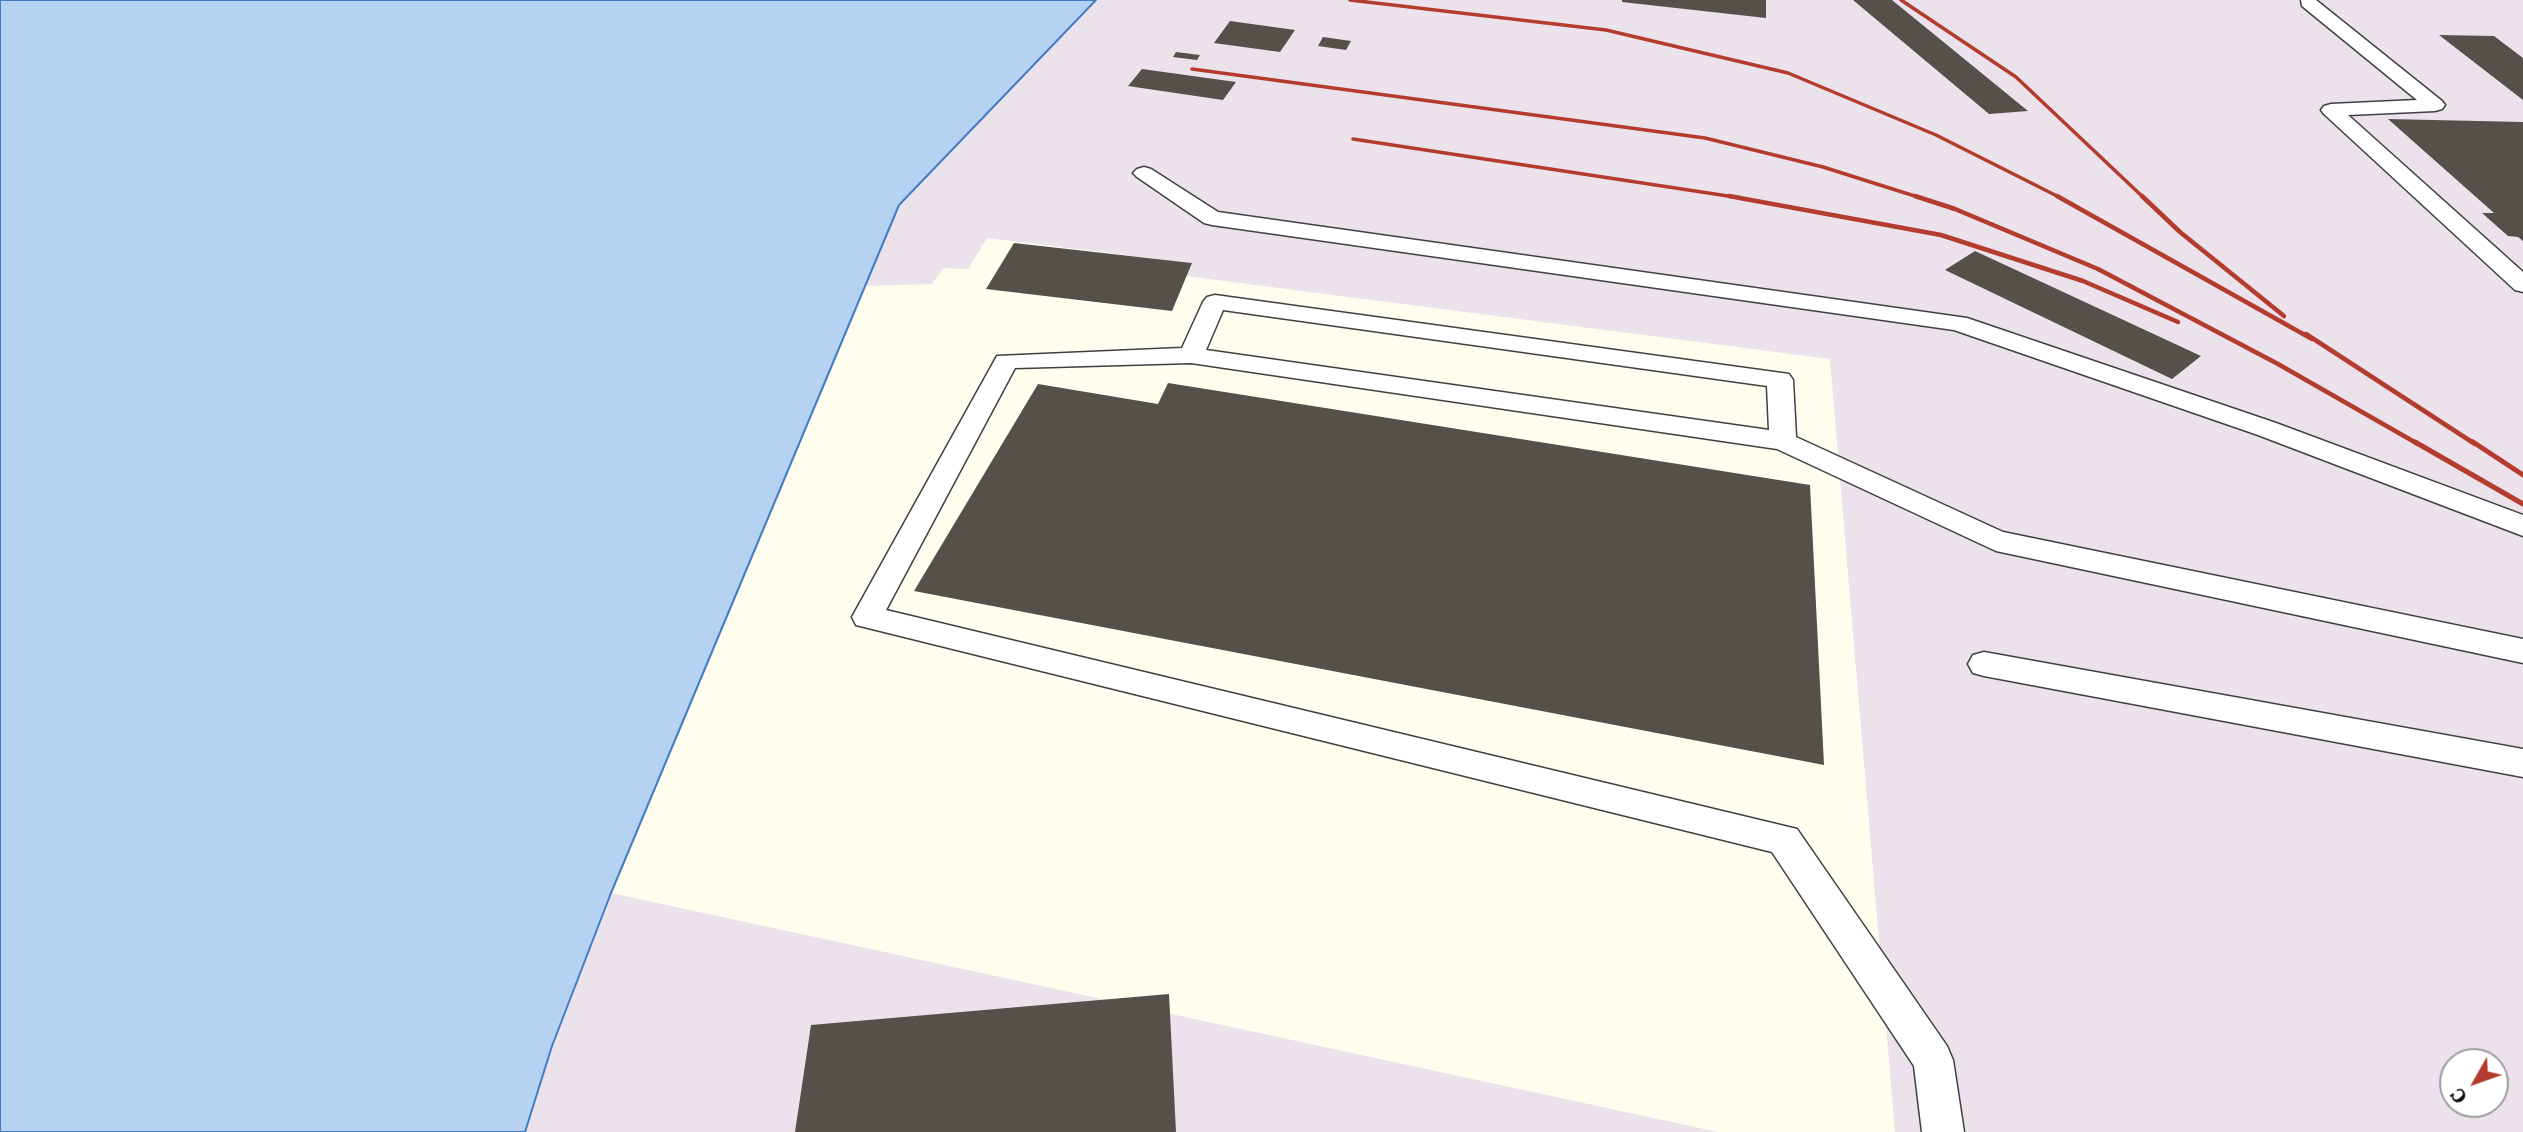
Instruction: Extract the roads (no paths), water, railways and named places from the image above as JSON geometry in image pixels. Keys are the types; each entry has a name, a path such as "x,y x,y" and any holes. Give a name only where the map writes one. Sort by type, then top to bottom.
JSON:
{"lane":[{"path":"2308,2 2435,105 2331,110 2523,285"},
{"path":"1144,173 1212,218 1958,323 2267,429 2523,526"},
{"path":"1191,355 1215,302 1780,380 1783,441"},
{"path":"1943,1132 1933,1060 1784,840 867,617 1006,361 1191,355 1783,441 1996,541 2523,651"},
{"path":"1984,664 2523,763"}],"water":[{"path":"0,0 1096,0 899,205 611,893 552,1046 525,1132 0,1132"}],"railway":[{"path":"1350,0 1606,30 1788,73 1936,135 2061,198"},
{"path":"1901,0 2016,77 2144,198"},
{"path":"1192,69 1705,138 1823,167 1921,198"},
{"path":"1353,139 1734,197"},
{"path":"1729,196 1734,197"},
{"path":"1915,196 1955,209 2098,269 2278,364 2418,444"},
{"path":"2057,196 2312,339"},
{"path":"2142,196 2180,232 2284,316"},
{"path":"1734,197 1741,198"},
{"path":"1734,197 1941,235 2083,281 2178,322"},
{"path":"2306,334 2475,444"},
{"path":"2415,442 2523,504"},
{"path":"2473,442 2523,475"}]}
